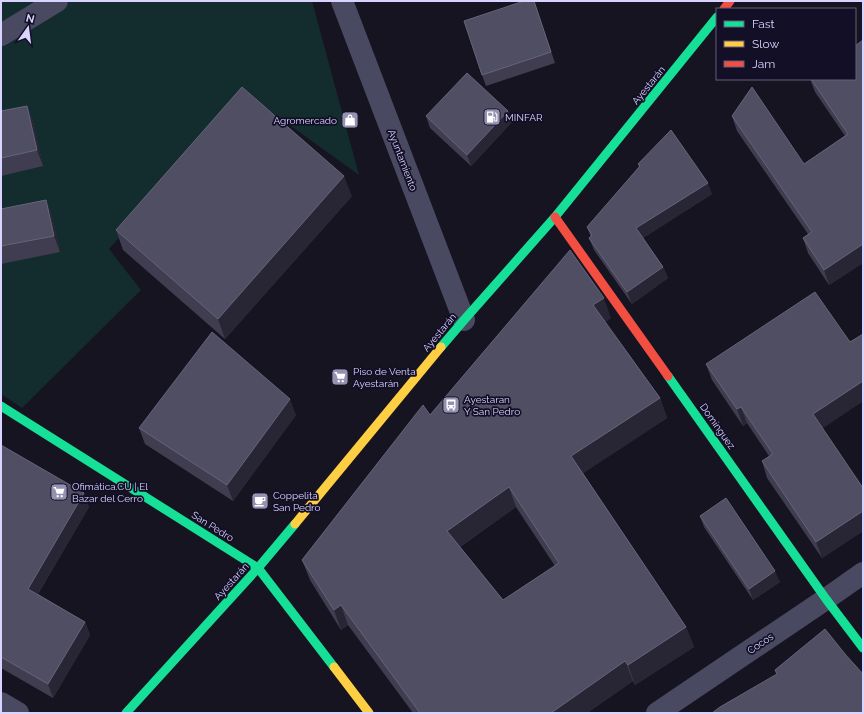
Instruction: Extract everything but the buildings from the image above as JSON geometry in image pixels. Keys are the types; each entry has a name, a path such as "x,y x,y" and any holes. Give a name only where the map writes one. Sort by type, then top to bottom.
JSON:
{"street":[{"path":"1,35 57,1"},
{"name":"Ayuntamiento","path":"342,1 464,320"},
{"name":"Ayestarán","path":"126,713 258,568 464,320 555,217 716,18"},
{"name":"Domínguez","path":"555,217 826,599 863,648"},
{"name":"San Pedro","path":"1,406 258,568 369,713"},
{"name":"Cocos","path":"657,713 863,573"},
{"path":"1,703 18,713"}],"green space":[{"path":"1,1 312,1 359,175 249,96 109,249 141,290 22,408 1,394"}],"traffic: fast":[{"path":"441,347 555,217 716,18"},
{"path":"668,376 826,599 863,648"},
{"path":"1,406 258,568 334,667"},
{"path":"126,713 258,568 295,524"}],"traffic: slow":[{"path":"295,524 441,347"},
{"path":"334,667 369,713"}],"traffic: jam":[{"path":"725,8 730,1"},
{"path":"555,217 668,376"}],"place":[{"name":"MINFAR","path":"492,117"},
{"name":"Agromercado","path":"350,120"},
{"name":"Piso de Venta Ayestarán","path":"340,377"},
{"name":"Ayestaran Y San Pedro","path":"451,405"},
{"name":"Ofimática.CU | El Bazar del Cerro","path":"59,492"},
{"name":"Coppelita San Pedro","path":"260,501"}]}
